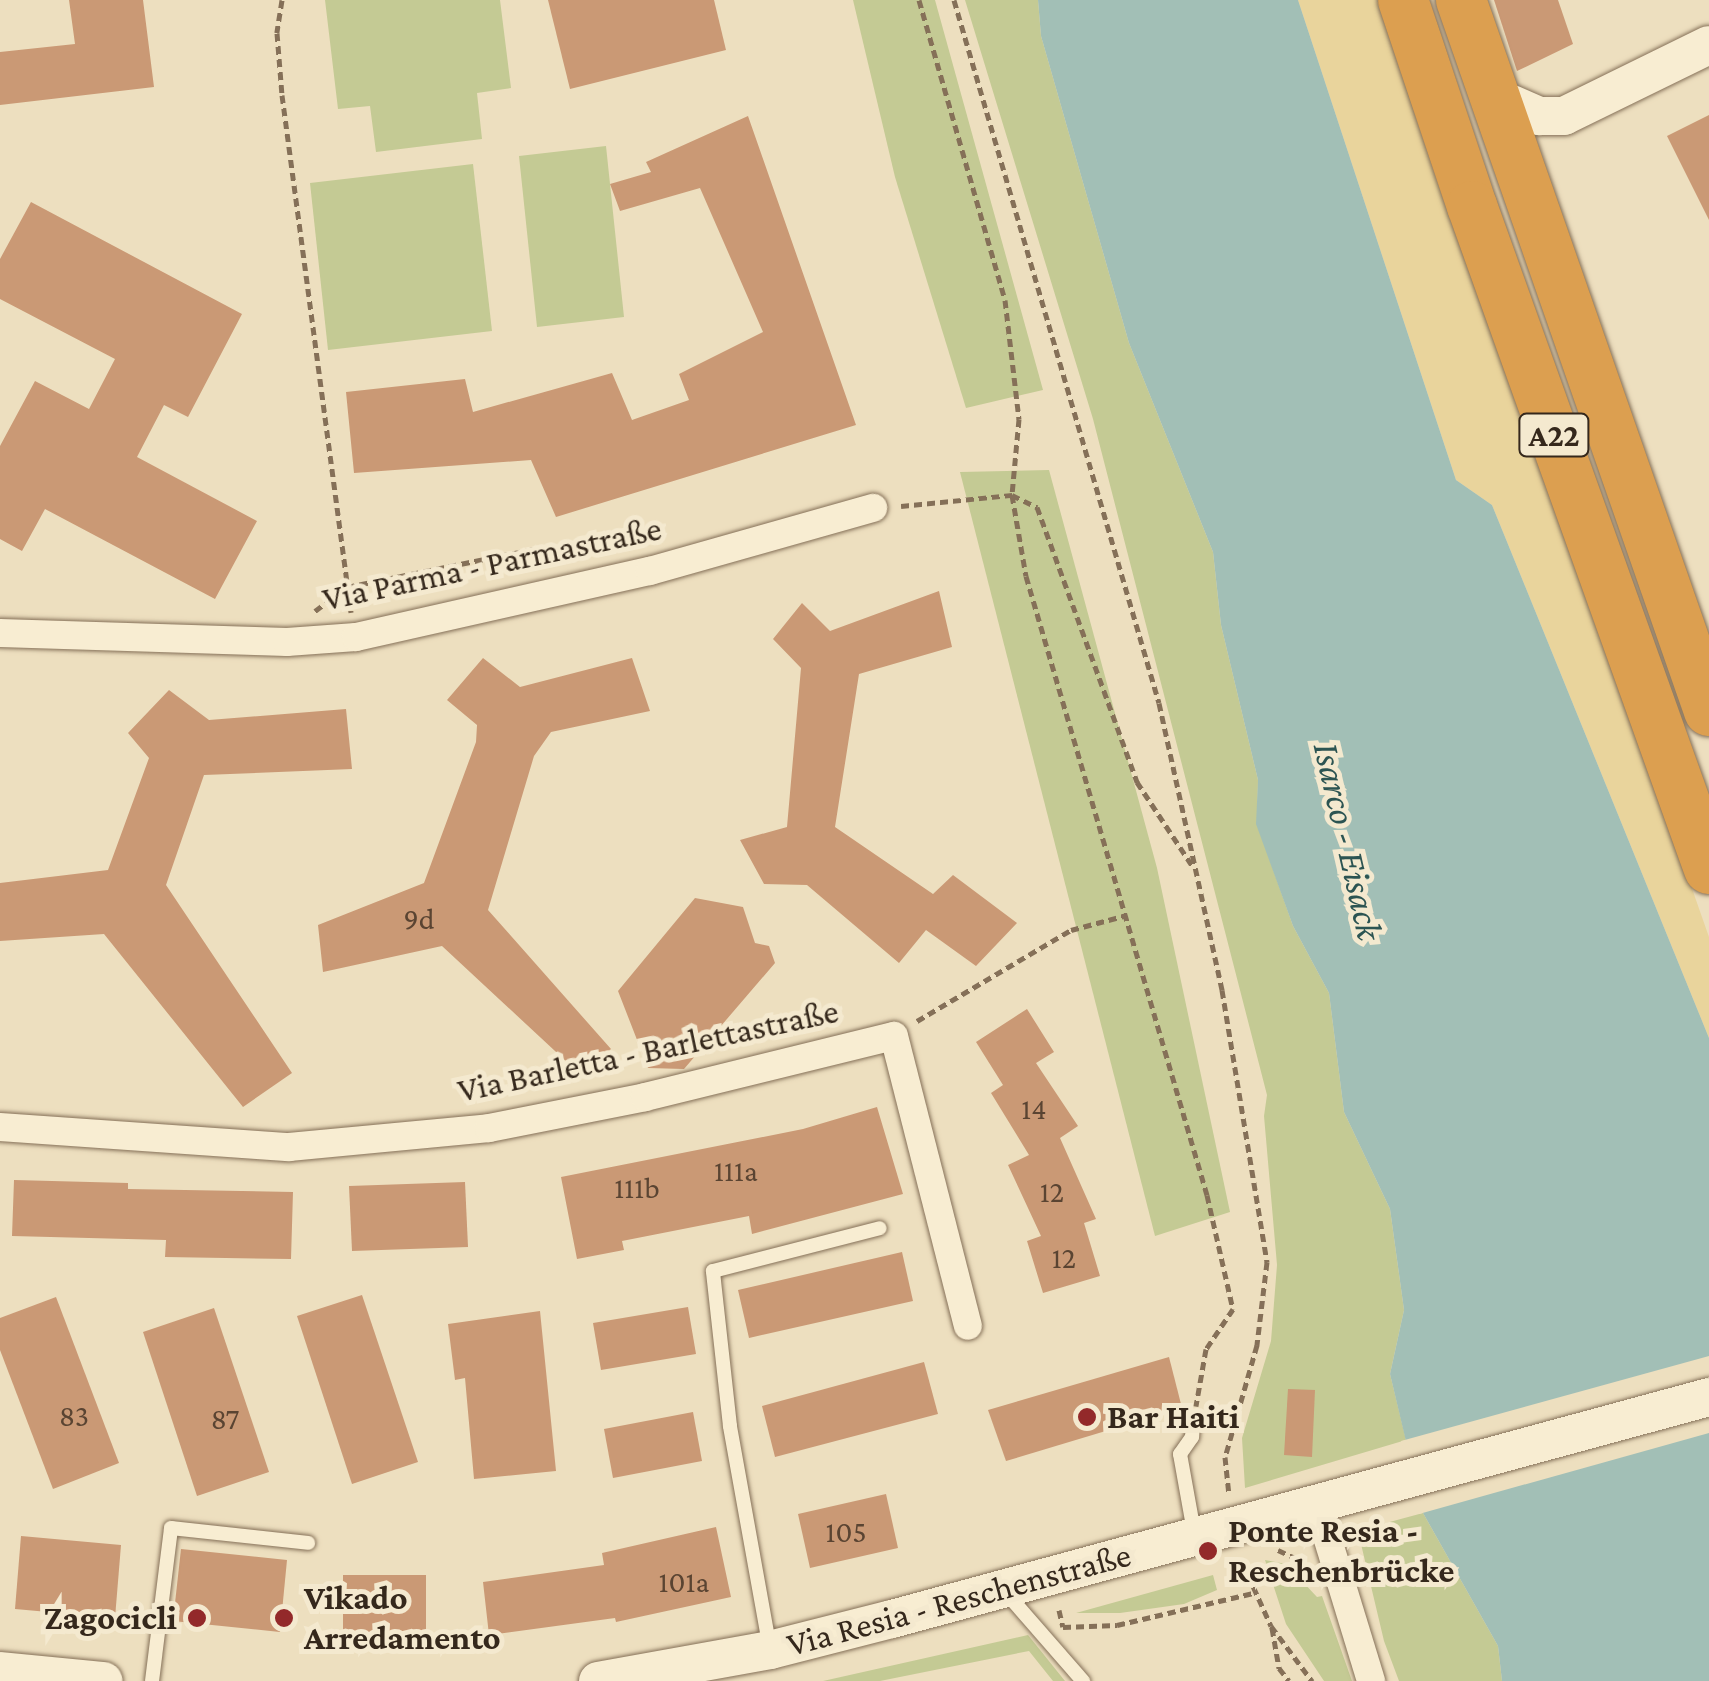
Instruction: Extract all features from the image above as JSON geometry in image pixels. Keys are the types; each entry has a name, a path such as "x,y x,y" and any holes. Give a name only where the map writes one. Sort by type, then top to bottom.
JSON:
{"highway":[{"name":"A22","path":"1404,0 1472,206 1709,868"},
{"name":"A22","path":"1460,0 1709,711"}],"main road":[{"path":"1512,104 1539,116 1564,116 1709,45"},
{"path":"1316,1504 1709,1397"},
{"name":"Via Resia - Reschenstraße","path":"598,1681 770,1650 1316,1504"},
{"path":"0,1671 104,1681"}],"street":[{"name":"Via Parma - Parmastraße","path":"0,633 287,642 356,638 650,571 873,508"},
{"name":"Via Barletta - Barlettastraße","path":"0,1127 288,1146 489,1128 645,1098 894,1036 968,1326"},
{"path":"1316,1504 1372,1681"}],"lane":[{"path":"770,1650 730,1426 713,1271 880,1228"},
{"path":"1193,1424 1192,1438 1180,1454 1195,1538"},
{"path":"152,1681 171,1528 308,1543"},
{"path":"1003,1590 1084,1681"}],"path":[{"path":"282,0 278,33 282,95 356,638"},
{"path":"919,0 1005,300 1019,419 1012,495 1026,576 1207,1194 1234,1309 1206,1349 1193,1424"},
{"path":"954,0 1159,702 1222,990 1267,1262 1257,1344 1225,1457 1228,1494"},
{"path":"873,508 1012,495 1037,507 1137,782 1195,870"},
{"path":"310,616 347,587 544,547 573,558 590,553"},
{"path":"894,1036 1072,930 1127,916"},
{"path":"1248,1575 1271,1626 1312,1681"},
{"path":"1059,1610 1064,1627 1117,1626 1254,1593"},
{"path":"1271,1626 1279,1668 1289,1681"}],"green space":[{"path":"325,0 500,0 511,88 477,93 482,139 376,152 370,106 338,109"},
{"path":"853,0 935,0 1043,390 966,408 895,177"},
{"path":"965,0 1038,0 1041,36 1129,343 1213,552 1221,625 1258,780 1257,824 1293,926 1329,993 1344,1112 1390,1209 1404,1310 1390,1374 1406,1440 1245,1488 1242,1438 1271,1341 1277,1265 1264,1116 1267,1095 1093,419"},
{"path":"606,146 624,317 537,327 519,156"},
{"path":"473,164 492,331 328,350 310,183"},
{"path":"1049,470 1157,868 1230,1212 1155,1236 960,472"},
{"path":"1423,1513 1498,1646 1502,1681 1399,1681 1384,1641 1361,1544 1374,1537 1371,1527"},
{"path":"1265,1560 1286,1564 1317,1597 1322,1596 1352,1681 1324,1681 1286,1624"},
{"path":"1213,1575 1217,1590 1184,1604 1120,1613 1076,1613"},
{"path":"1028,1635 1065,1681 1053,1681 1029,1651 880,1681 823,1681"}],"sand":[{"path":"1298,0 1380,0 1709,937 1709,1038 1492,505 1456,480"}],"water":[{"name":"Isarco - Eisack","path":"1038,0 1298,0 1456,480 1492,505 1709,1038 1709,1681 1502,1681 1498,1646 1423,1513 1390,1374 1404,1310 1390,1209 1344,1112 1329,993 1293,926 1256,824 1258,780 1221,625 1213,552 1129,343 1041,36"}],"pier":[{"name":"Ponte Resia - Reschenbrücke","path":"1709,1356 1709,1433 1419,1514 1401,1441"}],"building":[{"path":"69,0 143,0 154,87 0,105 0,52 75,44"},
{"path":"548,0 714,0 726,50 570,89"},
{"path":"1494,0 1558,0 1573,44 1517,71"},
{"path":"1709,115 1709,220 1667,136"},
{"path":"748,116 856,425 556,517 531,460 354,473 346,392 465,379 473,412 612,373 632,420 689,400 679,374 763,332 700,188 620,211 610,184 651,172 646,162"},
{"path":"31,202 242,314 188,417 164,405 137,457 257,521 215,599 45,509 22,551 0,539 0,446 35,381 89,409 115,359 0,299 0,259"},
{"path":"939,591 952,647 859,674 835,827 933,894 953,875 1017,923 976,966 926,930 899,963 807,885 764,884 740,840 787,827 801,668 773,639 802,603 830,631"},
{"path":"483,658 520,687 632,658 650,711 551,732 534,756 488,910 611,1049 583,1077 442,946 323,972 318,925 424,883 476,742 477,725 447,700"},
{"path":"169,690 209,720 346,709 352,769 204,775 166,885 292,1073 243,1107 104,934 0,941 0,883 108,870 149,758 128,733"},
{"path":"695,898 743,907 755,943 769,946 775,963 684,1069 648,1068 618,991"},
{"path":"1027,1009 1054,1052 1036,1063 1078,1126 1060,1138 1096,1219 1084,1223 1100,1276 1043,1293 1027,1241 1041,1236 1008,1165 1029,1155 991,1093 1003,1085 976,1042"},
{"path":"877,1107 903,1194 752,1234 749,1216 622,1241 624,1250 577,1259 561,1177 803,1129"},
{"path":"14,1180 128,1183 128,1189 293,1192 291,1259 165,1257 166,1240 12,1236"},
{"path":"465,1182 468,1247 352,1251 349,1186"},
{"path":"902,1252 913,1301 749,1338 738,1290"},
{"path":"362,1295 418,1462 352,1484 297,1316"},
{"path":"56,1297 119,1463 53,1489 0,1350 0,1318"},
{"path":"688,1307 696,1354 601,1370 593,1323"},
{"path":"214,1308 269,1472 197,1496 143,1332"},
{"path":"540,1311 556,1471 474,1479 465,1378 455,1380 448,1324"},
{"path":"1169,1357 1182,1408 1006,1461 988,1410"},
{"path":"924,1362 938,1414 775,1457 762,1406"},
{"path":"1288,1389 1315,1390 1312,1457 1284,1455"},
{"path":"693,1412 702,1461 613,1478 604,1429"},
{"path":"886,1494 898,1548 810,1568 798,1514"},
{"path":"716,1527 731,1597 616,1622 615,1618 489,1635 483,1582 604,1565 602,1553"},
{"path":"21,1536 121,1545 115,1618 15,1609"},
{"path":"181,1549 287,1560 280,1632 173,1621"},
{"path":"343,1575 426,1575 426,1638 343,1638"}],"place":[{"name":"Bar Haiti","path":"1087,1417"},
{"name":"Ponte Resia - Reschenbrücke","path":"1208,1551"},
{"name":"Zagocicli","path":"197,1618"},
{"name":"Vikado Arredamento","path":"284,1618"}]}
